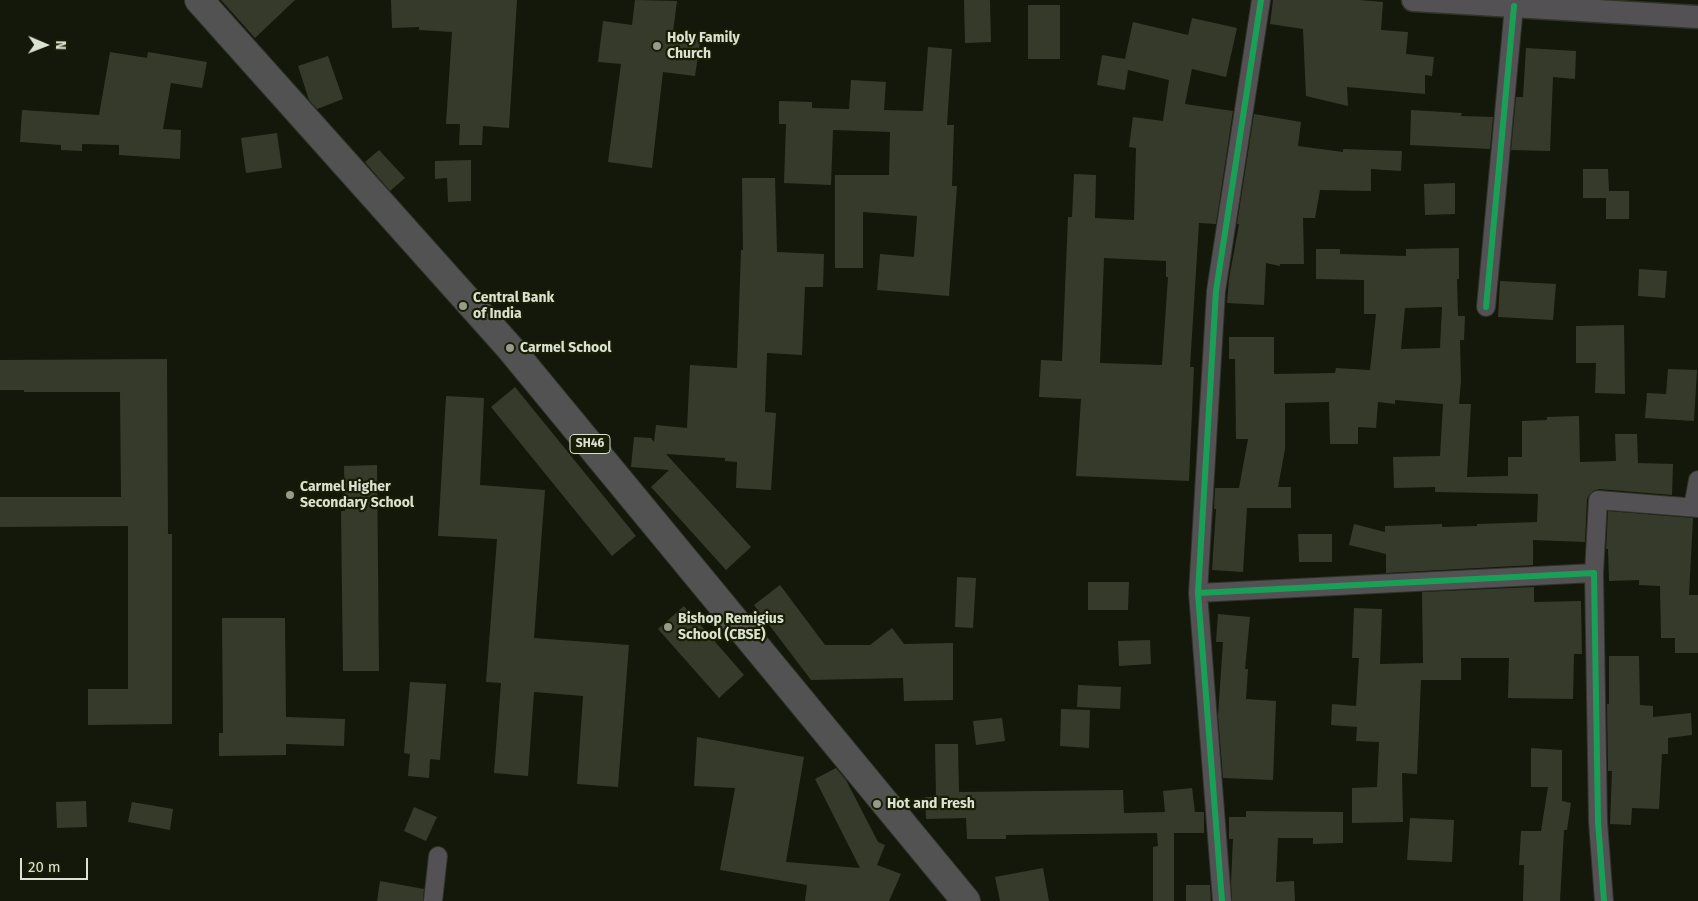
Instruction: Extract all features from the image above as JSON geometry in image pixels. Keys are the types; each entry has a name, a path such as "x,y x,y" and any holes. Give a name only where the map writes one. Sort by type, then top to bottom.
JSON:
{"main road":[{"name":"SH46","path":"199,0 510,348 966,901"}],"street":[{"path":"1222,901 1198,593 1216,291 1261,0"},
{"path":"1413,0 1698,17"},
{"path":"1486,307 1514,6"},
{"path":"1604,901 1598,822 1594,573 1598,500 1696,507 1698,480"},
{"path":"1198,593 1594,573"},
{"path":"432,901 438,856"}],"building":[{"path":"221,0 295,0 255,38"},
{"path":"391,0 517,0 509,128 483,126 482,145 459,145 460,124 446,124 452,32 419,30 419,27 392,28"},
{"path":"635,0 677,1 673,32 701,35 695,76 663,72 652,168 608,162 621,64 598,62 603,21 632,25"},
{"path":"964,0 990,0 991,42 965,43"},
{"path":"1273,0 1359,0 1383,2 1381,30 1408,32 1406,54 1434,57 1432,76 1425,75 1425,94 1347,87 1348,106 1306,96 1303,29 1270,24"},
{"path":"1028,5 1060,5 1060,59 1028,59"},
{"path":"1192,18 1237,28 1226,77 1192,69 1185,104 1233,111 1216,224 1199,223 1190,367 1194,367 1189,481 1076,476 1081,399 1039,397 1041,360 1062,361 1068,217 1072,217 1074,174 1096,175 1095,218 1134,220 1136,148 1129,147 1133,117 1163,121 1169,80 1128,70 1125,90 1097,85 1102,55 1125,59 1133,22 1188,35","holes":["1104,258 1166,261 1166,277 1168,277 1162,365 1100,363"]},
{"path":"928,47 952,49 947,125 954,125 952,186 957,186 949,296 877,290 880,254 914,257 917,216 863,212 863,268 835,268 835,175 889,175 890,132 833,130 831,185 784,183 786,124 779,124 779,101 812,102 812,108 849,109 851,80 886,82 884,110 923,111"},
{"path":"1526,48 1576,51 1575,79 1553,77 1550,151 1511,150 1516,97 1523,97"},
{"path":"110,52 147,58 148,52 207,62 202,88 171,83 163,129 181,130 180,159 119,155 119,145 82,144 82,151 61,150 61,145 20,142 22,110 99,115"},
{"path":"328,56 343,99 317,109 309,100 298,66"},
{"path":"1411,110 1462,113 1461,116 1493,117 1490,149 1410,145"},
{"path":"1254,114 1301,122 1298,146 1343,152 1343,149 1402,151 1401,171 1371,169 1371,191 1320,190 1315,218 1303,218 1304,264 1280,264 1280,266 1266,263 1264,305 1227,303"},
{"path":"277,133 282,168 246,173 241,138"},
{"path":"379,150 405,178 390,191 365,162"},
{"path":"471,160 471,201 448,202 447,178 435,179 435,161"},
{"path":"1583,169 1608,169 1609,191 1629,191 1629,219 1606,219 1606,198 1583,198"},
{"path":"742,178 775,178 777,252 824,254 823,287 805,287 802,355 767,353 765,412 776,413 771,490 736,488 737,462 725,461 725,458 666,454 751,547 726,570 651,487 669,470 631,467 634,437 651,438 654,442 656,425 687,428 690,365 737,368 741,250 743,250"},
{"path":"1455,183 1455,214 1425,215 1424,184"},
{"path":"1459,248 1459,279 1457,279 1458,316 1465,316 1464,340 1460,340 1461,381 1459,404 1471,404 1467,477 1508,476 1508,457 1522,457 1522,421 1547,420 1547,417 1579,416 1580,462 1616,461 1615,434 1637,434 1638,463 1673,464 1672,495 1599,489 1593,491 1587,499 1585,542 1533,540 1533,565 1386,573 1386,554 1349,545 1354,524 1385,532 1385,526 1442,524 1442,527 1537,522 1538,494 1435,492 1435,487 1394,488 1393,457 1440,456 1443,404 1395,400 1395,404 1378,402 1376,428 1358,427 1358,444 1330,444 1329,402 1285,403 1285,449 1278,487 1291,487 1291,508 1247,508 1243,572 1212,570 1216,509 1214,509 1215,488 1239,488 1248,439 1236,439 1235,359 1229,359 1229,337 1274,337 1274,374 1335,373 1336,368 1370,370 1376,314 1364,314 1364,280 1316,279 1316,249 1340,249 1340,254 1406,256 1406,249","holes":["1442,307 1440,348 1401,349 1405,308"]},
{"path":"1639,269 1667,271 1665,298 1638,296"},
{"path":"1500,281 1556,284 1553,320 1498,317"},
{"path":"1624,325 1625,394 1595,393 1596,363 1576,363 1576,326"},
{"path":"167,359 168,534 172,534 172,724 88,725 88,689 128,689 128,526 0,527 0,497 121,497 120,392 24,392 24,390 0,390 0,360"},
{"path":"1668,369 1697,370 1694,421 1645,418 1647,393 1666,394"},
{"path":"515,387 636,536 612,556 491,407"},
{"path":"446,396 484,398 480,485 545,490 534,638 629,645 618,787 577,784 583,696 534,692 528,776 494,773 501,683 486,682 497,539 438,536"},
{"path":"377,465 379,671 343,671 341,511 345,511 344,466"},
{"path":"1608,511 1693,518 1689,595 1698,595 1698,653 1675,653 1675,638 1661,638 1660,586 1639,585 1639,580 1609,581 1608,549 1606,549"},
{"path":"1298,534 1332,534 1332,562 1299,562"},
{"path":"957,577 976,578 973,628 955,627"},
{"path":"1088,582 1129,582 1128,610 1088,610"},
{"path":"780,585 825,645 870,645 892,628 904,644 953,643 953,700 904,701 903,678 811,680 754,605"},
{"path":"1534,587 1534,602 1581,601 1582,654 1574,654 1573,699 1508,698 1509,658 1461,658 1461,680 1421,680 1417,774 1402,773 1403,822 1352,823 1352,788 1377,787 1379,742 1356,741 1357,727 1331,725 1332,704 1356,706 1359,658 1352,658 1354,608 1382,609 1380,664 1423,663 1422,592"},
{"path":"684,606 744,675 719,698 658,629"},
{"path":"1218,614 1250,617 1245,669 1248,669 1246,699 1276,701 1273,780 1223,778 1218,716 1223,642 1216,642"},
{"path":"222,618 285,618 286,717 345,719 344,746 286,744 286,755 219,756 219,733 223,733"},
{"path":"1150,640 1151,664 1119,666 1118,641"},
{"path":"1609,656 1639,656 1640,705 1653,706 1653,717 1691,713 1692,735 1668,738 1668,754 1662,754 1659,809 1632,808 1631,825 1610,824 1612,771 1608,771 1607,704 1609,704"},
{"path":"410,682 446,684 440,760 430,759 429,778 408,776 410,754 404,753"},
{"path":"1078,685 1121,687 1120,709 1077,707"},
{"path":"1061,709 1090,710 1089,748 1060,746"},
{"path":"1002,718 1005,741 976,745 973,721"},
{"path":"697,737 804,757 786,862 860,868 815,779 836,768 846,780 878,842 885,845 877,865 901,874 889,901 805,901 807,885 720,870 735,788 694,786"},
{"path":"935,744 958,744 959,792 1123,790 1124,813 1165,812 1163,791 1192,788 1195,812 1204,812 1204,833 1174,833 1174,901 1153,901 1153,847 1158,846 1157,833 1006,835 1006,839 967,839 966,818 926,819 925,797 936,797"},
{"path":"1531,748 1562,750 1562,801 1571,803 1567,830 1564,830 1560,901 1523,901 1524,865 1519,865 1521,831 1541,831 1548,787 1531,787"},
{"path":"86,801 87,827 57,828 56,802"},
{"path":"132,802 173,809 170,830 128,822"},
{"path":"414,807 437,817 426,841 404,831"},
{"path":"1246,811 1343,812 1343,843 1313,844 1313,838 1278,838 1276,882 1294,881 1295,901 1232,901 1233,839 1229,839 1229,817 1246,817"},
{"path":"1410,818 1454,820 1452,862 1407,860"},
{"path":"1043,868 1049,901 1000,901 995,877"},
{"path":"380,881 424,889 423,901 377,901"},
{"path":"1186,885 1210,885 1211,901 1186,901"}],"cycle path":[{"path":"1222,901 1198,593 1216,291 1261,0"},
{"path":"1486,307 1514,6"},
{"path":"1198,593 1594,573 1598,822 1604,901"}],"place":[{"name":"Holy Family Church","path":"657,46"},
{"name":"Central Bank of India","path":"463,306"},
{"name":"Carmel School","path":"510,348"},
{"name":"Carmel Higher Secondary School","path":"290,495"},
{"name":"Bishop Remigius School (CBSE)","path":"668,627"},
{"name":"Hot and Fresh","path":"877,804"}]}
